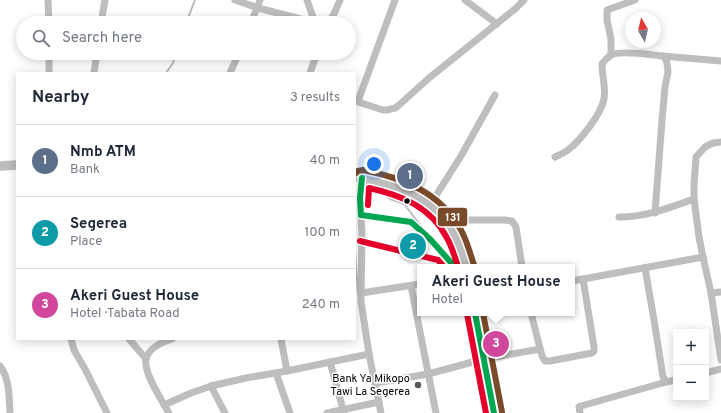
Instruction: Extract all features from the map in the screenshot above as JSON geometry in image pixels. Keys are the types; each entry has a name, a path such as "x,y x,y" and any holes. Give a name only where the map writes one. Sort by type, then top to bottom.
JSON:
{"main road":[{"path":"0,166 16,166"},
{"path":"358,177 402,189 430,205 452,228 458,241 465,264"},
{"path":"476,316 494,413"}],"street":[{"path":"48,0 49,16"},
{"path":"103,16 106,0"},
{"path":"235,0 288,16"},
{"path":"254,16 260,0"},
{"path":"307,0 313,16"},
{"path":"333,16 340,0"},
{"path":"395,0 356,101 383,110 395,108 524,0"},
{"path":"465,0 497,24"},
{"path":"611,55 611,39 607,20 607,10 635,0"},
{"path":"555,157 569,150 575,144 588,130 598,113 604,98 602,64 611,55 619,53 632,53 721,61"},
{"path":"655,213 665,87 668,72 666,60 663,56"},
{"path":"49,60 49,72"},
{"path":"94,72 96,60"},
{"path":"230,72 236,60"},
{"path":"310,72 315,60"},
{"path":"430,205 461,156 495,95"},
{"path":"721,142 713,143 705,147 696,157 694,185 694,199 703,257 711,293 721,360"},
{"path":"358,177 362,233 358,244 362,267 361,293 358,302 382,413"},
{"path":"619,217 632,217 655,213 694,199"},
{"path":"444,218 505,220 512,222 516,227 522,264"},
{"path":"575,281 703,257"},
{"path":"644,268 663,377 666,382"},
{"path":"532,316 542,356 545,361 592,353 594,351 594,347 583,279"},
{"path":"361,293 417,285"},
{"path":"411,286 436,413"},
{"path":"711,293 721,292"},
{"path":"70,340 74,350 107,413"},
{"path":"130,340 146,359"},
{"path":"169,413 149,376 146,366 146,359 153,348 170,340"},
{"path":"281,340 287,371"},
{"path":"376,383 428,374 484,359 540,348"},
{"path":"164,405 211,386 369,354"},
{"path":"330,362 344,411"},
{"path":"0,366 5,372 10,413"},
{"path":"709,372 721,369"},
{"path":"276,373 290,413"},
{"path":"580,413 579,407 581,406 673,381"},
{"path":"211,386 225,413"},
{"path":"327,413 344,411 379,402"}],"waterway":[{"path":"189,16 195,0"},
{"path":"167,72 174,60"},
{"path":"356,171 360,173"},
{"path":"363,184 390,199 404,204 424,230 454,264"},
{"path":"356,265 358,294"}],"transit line":[{"name":"131","path":"356,173 363,170 392,177 406,182 431,196 452,217 461,230 474,264"},
{"path":"361,215 360,198 362,178"},
{"path":"368,205 369,188 392,194 424,210 433,218 447,238 457,264"},
{"path":"361,215 411,222 430,239 452,264"},
{"path":"360,241 438,260 441,264"},
{"path":"467,316 486,413"},
{"path":"476,316 494,413"},
{"name":"131","path":"484,316 502,412"}],"place":[{"name":"Nmb ATM","path":"410,176"},
{"name":"Segerea","path":"413,246"},
{"name":"Akeri Guest House","path":"496,344"},
{"name":"Bank Ya Mikopo Tawi La Segerea","path":"418,385"}]}
